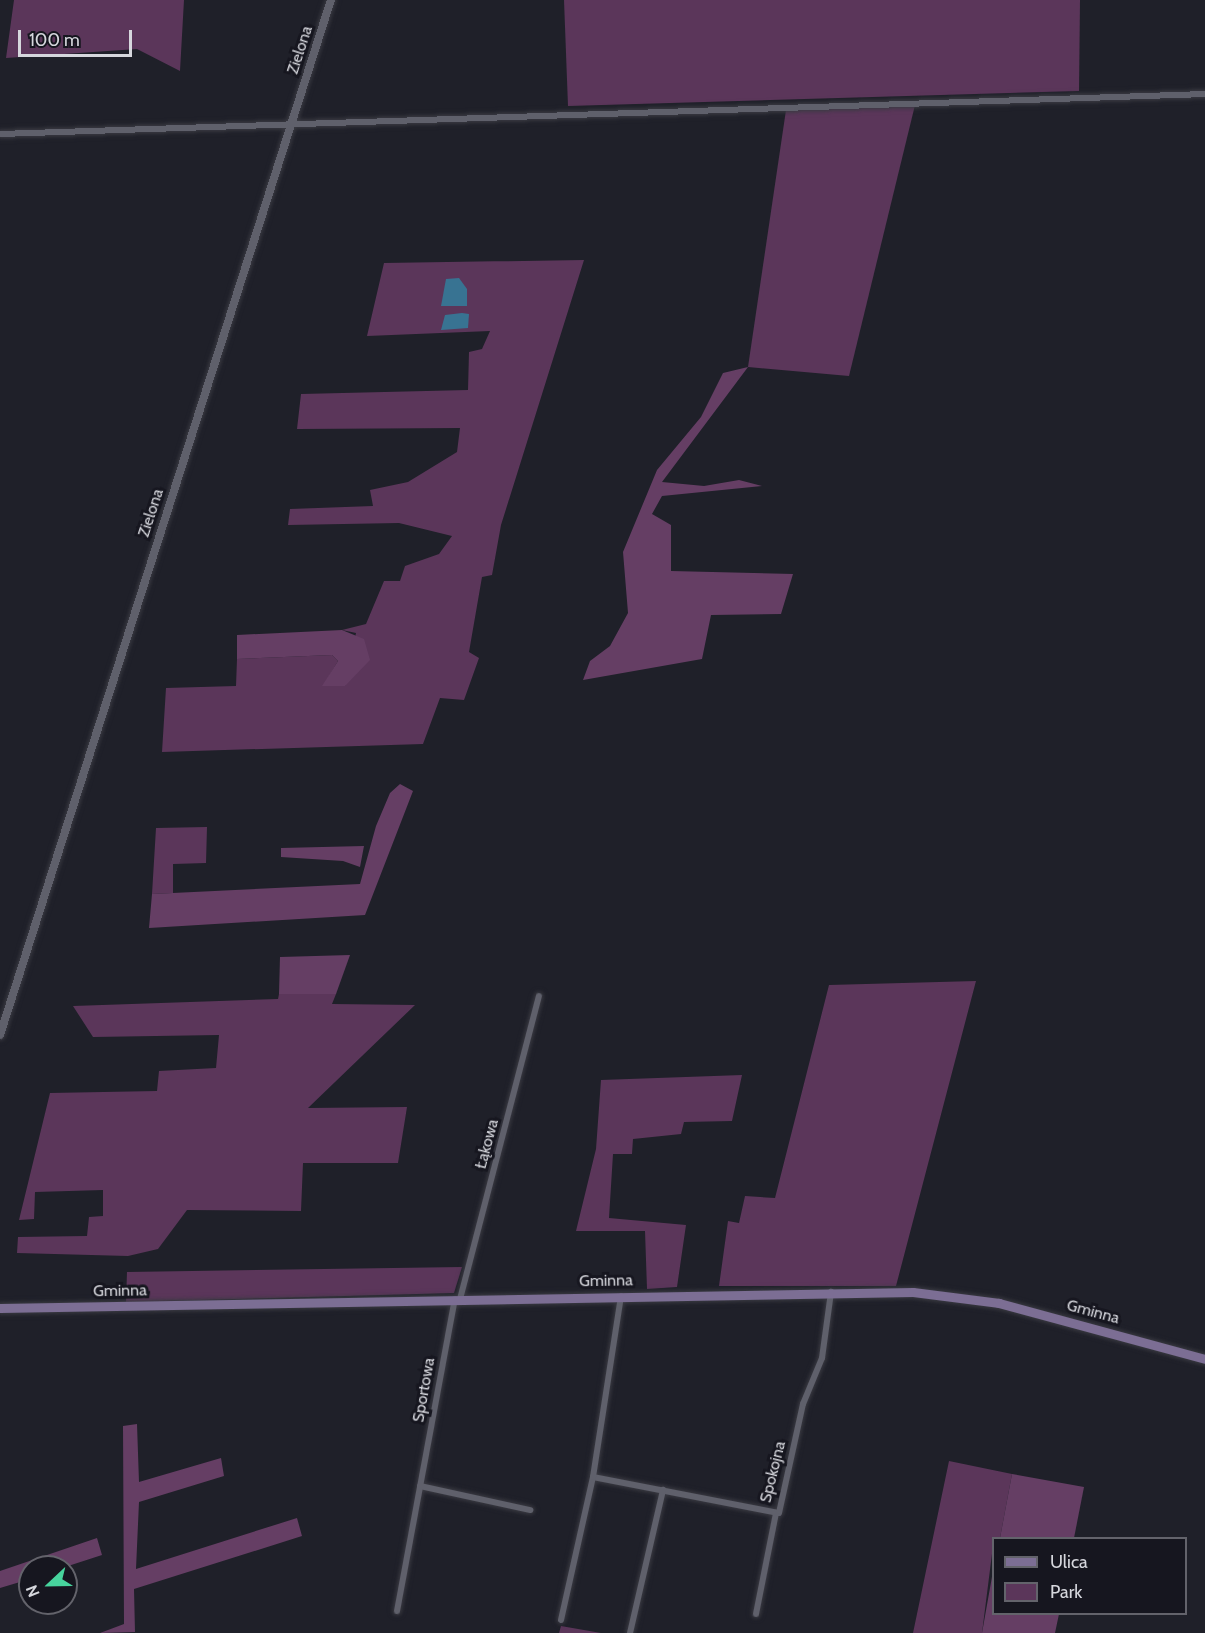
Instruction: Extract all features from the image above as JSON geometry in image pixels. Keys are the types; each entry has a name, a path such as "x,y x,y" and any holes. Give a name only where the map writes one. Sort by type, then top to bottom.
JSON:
{"main road":[{"name":"Gminna","path":"0,1308 831,1291 913,1292 999,1304 1205,1359"}],"street":[{"name":"Zielona","path":"0,1035 330,0"},
{"path":"0,134 291,122 1205,94"},
{"name":"Łąkowa","path":"458,1299 539,996"},
{"name":"Spokojna","path":"592,1477 776,1513 803,1404 822,1358 831,1291"},
{"path":"561,1620 592,1477 621,1296"},
{"name":"Sportowa","path":"397,1611 458,1299"},
{"path":"420,1486 530,1510"},
{"path":"630,1633 663,1490"},
{"path":"756,1614 776,1513"}],"green space":[{"path":"14,0 184,0 180,71 137,49 6,58"},
{"path":"564,0 1080,0 1079,91 568,106"},
{"path":"915,105 849,376 748,367 786,110"},
{"path":"584,260 501,525 492,575 482,577 469,652 479,658 464,700 440,698 423,744 162,752 166,688 236,686 237,659 332,655 338,661 323,686 345,686 356,633 342,630 366,624 384,581 400,581 405,566 439,554 452,536 399,523 288,525 290,509 373,506 370,490 408,482 457,452 460,428 297,429 301,394 468,390 469,352 482,349 490,331 367,336 384,263"},
{"path":"207,827 206,863 173,864 173,893 152,894 156,828"},
{"path":"976,981 896,1286 719,1286 728,1221 739,1223 745,1196 775,1198 829,985"},
{"path":"279,994 336,994 332,1004 415,1005 308,1108 407,1107 398,1163 303,1163 301,1211 187,1210 158,1249 128,1256 17,1253 18,1237 87,1236 89,1217 103,1216 103,1190 35,1192 34,1219 19,1220 50,1093 157,1091 159,1071 216,1068 219,1035 93,1037 73,1006 278,999"},
{"path":"742,1075 732,1121 684,1122 681,1134 633,1139 632,1154 613,1154 609,1218 686,1225 677,1287 647,1289 645,1231 576,1231 596,1149 601,1080"},
{"path":"462,1267 454,1293 126,1302 127,1272"},
{"path":"949,1461 1012,1474 1000,1537 992,1537 982,1633 913,1633"},
{"path":"561,1626 601,1633 559,1633"}],"shaded area":[{"path":"748,367 662,482 704,486 739,480 762,486 662,496 652,514 671,525 671,571 793,574 781,614 711,615 702,659 583,680 590,661 610,646 628,613 623,552 657,470 701,417 723,373"},
{"path":"342,630 364,639 370,660 345,686 322,686 338,661 332,655 237,659 237,635"},
{"path":"400,784 413,791 365,915 149,928 152,894 360,884 376,826 390,793"},
{"path":"364,846 360,867 343,861 281,857 281,848"},
{"path":"350,955 336,994 279,994 280,957"},
{"path":"137,1424 139,1482 221,1458 224,1476 139,1502 136,1569 297,1518 302,1536 134,1589 135,1632 100,1633 124,1624 123,1426"},
{"path":"1012,1474 1084,1487 1074,1537 1000,1537"},
{"path":"97,1538 102,1555 78,1563 78,1555 47,1555"},
{"path":"18,1565 18,1583 0,1588 0,1571"},
{"path":"992,1577 992,1615 1059,1615 1055,1633 982,1633"}],"water":[{"path":"459,278 467,289 467,306 441,306 446,279"},
{"path":"469,314 468,328 441,330 445,315"}]}
